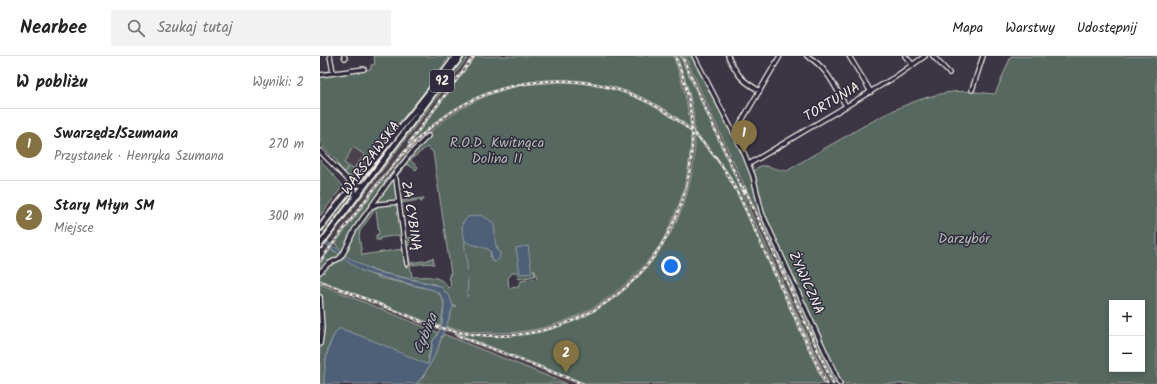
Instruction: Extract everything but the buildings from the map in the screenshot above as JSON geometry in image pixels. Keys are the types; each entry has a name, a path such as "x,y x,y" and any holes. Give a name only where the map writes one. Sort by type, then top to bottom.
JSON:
{"main road":[{"name":"92","path":"410,121 456,56"},
{"name":"92","path":"410,121 461,56"},
{"name":"WARSZAWSKA","path":"320,245 354,201 410,121"},
{"name":"WARSZAWSKA","path":"320,228 353,185 410,121"}],"street":[{"path":"330,56 332,70"},
{"name":"ŻYWICZNA","path":"694,56 749,164 764,217 840,384"},
{"path":"728,56 740,78 760,91"},
{"path":"734,134 780,56"},
{"path":"807,56 825,69 846,106"},
{"path":"848,56 871,92"},
{"path":"906,56 913,65"},
{"name":"TORTUNIA","path":"749,164 871,92 913,65 924,56"},
{"path":"933,56 948,73"},
{"path":"972,90 984,56"},
{"path":"320,75 332,70 364,69"},
{"name":"ZA CYBINĄ","path":"407,264 396,179 393,176 413,151 428,136"},
{"path":"320,151 353,185 355,192 354,201"},
{"path":"320,272 328,264 340,258 350,236 393,176"},
{"path":"353,185 366,184"},
{"path":"371,207 378,204 399,202"},
{"path":"320,297 322,318 320,344"}],"shaded area":[{"path":"469,56 476,56 406,150 430,127 462,104 488,92 517,84 547,80 590,82 615,87 653,102 683,122 696,134 709,147 729,174 746,207 827,382 680,56 685,56 835,384 824,384 737,193 727,176 682,124 636,97 614,90 583,83 547,83 496,93 468,104 443,120 396,167 384,183 382,182 336,242 331,239"},
{"path":"673,56 676,56 687,85 692,109 694,131 691,129 688,103 684,86"},
{"path":"691,136 695,140 692,172 686,196 677,220 668,238 655,258 627,288 604,305 583,317 542,332 499,337 482,337 456,333 524,361 587,384 567,384 320,284 320,280 422,320 462,331 506,334 542,328 640,270 651,258 667,232 681,201 689,169"},
{"path":"353,147 365,155 354,169 344,163"}],"green space":[{"path":"374,56 449,56 428,88 416,103 352,176 348,177 345,173 348,168 347,167 344,172 336,160 320,145 320,76 371,69 371,65 375,64","holes":["353,147 365,155 353,169 344,163"]},
{"path":"464,56 469,56 341,224 371,180"},
{"path":"476,56 673,56 684,92 691,129 694,131 693,112 689,93 676,56 680,56 829,384 729,174 696,134 683,122 659,106 632,93 604,85 576,80 547,80 518,84 490,92 454,109 430,127 402,154"},
{"path":"685,56 692,56 723,117 723,120 728,129 730,129 746,160 759,208 838,384 835,384"},
{"name":"Darzybór","path":"1011,56 1157,56 1157,384 840,384 762,213 759,199 762,196 760,195 754,171 756,168 765,166 787,171 898,108 924,98 958,91 995,94"},
{"name":"R.O.D. Kwitnąca Dolina II","path":"561,82 606,88 628,95 648,104 668,115 686,128 717,161 737,193 824,384 587,384 453,332 484,336 513,335 542,331 570,322 595,310 619,294 641,274 660,250 658,248 637,273 615,293 590,309 564,321 537,329 508,333 478,332 446,327 448,326 446,324 453,307 456,306 453,306 450,298 444,290 434,284 383,273 362,266 360,270 380,278 434,290 442,298 444,306 441,326 320,280 320,264 330,250 339,253 340,249 335,244 382,181 384,182 397,165 426,135 459,110 497,92 523,85","holes":["691,136 695,140 693,168 690,182 682,209 662,247 660,245 673,219 683,193 689,166","427,147 433,152 451,274 449,274 451,287 448,288 441,280 437,278 412,277 410,265 434,264 433,258 410,263 407,245 409,245 409,240 413,240 413,237 405,239 401,203 420,200 422,202 421,200 424,200 423,198 401,201 397,176 407,164 416,170 418,167 410,160","376,210 379,234 376,235 376,240 399,235 403,249 362,255 359,236 360,231","468,217 494,227 495,244 500,253 490,257 491,252 462,228 463,222","534,269 537,278 521,281 519,283 519,287 509,288 508,278 513,272 517,272 518,279 535,276"]},
{"path":"320,160 343,186 320,216"},
{"path":"353,188 353,195 325,232 321,229"},
{"path":"320,284 439,333 433,341 428,357 428,364 421,366 373,341 342,329 338,330 334,335 328,348 324,370 324,384 320,384 320,349 323,337 323,318 320,334"},
{"path":"443,334 567,384 416,384 423,377 432,361"}],"water":[{"path":"480,215 492,222 495,228 495,240 497,249 500,253 499,259 495,262 491,260 491,252 488,249 465,241 462,228 463,222 468,217"},
{"path":"320,235 334,247 342,251 344,255 373,271 440,286 450,297 453,306 456,306 453,307 432,361 416,384 324,384 327,355 331,341 338,329 342,329 374,341 428,364 433,341 442,324 444,301 440,294 434,290 370,274 360,270 320,240"},
{"path":"528,246 532,273 520,274 516,248"}],"waterway":[{"path":"465,241 468,280 467,297"}],"railway":[{"path":"409,143 474,56"},
{"path":"416,320 452,331 477,335 514,335 562,325 605,304 639,274 666,237 684,195 692,150 689,103 675,56"},
{"path":"682,56 744,193"},
{"path":"380,182 407,149 440,120 463,105 496,91 531,83 566,81 600,85 633,95 665,111 693,132 724,169 742,202 826,384"},
{"path":"320,261 382,178"},
{"path":"744,187 833,384"},
{"path":"320,281 421,321"},
{"path":"456,335 583,384"}],"place":[{"name":"Swarzędz/Szumana","path":"744,153"},
{"name":"Stary Młyn SM","path":"566,373"}],"water label":[{"name":"Cybina","path":"426,334"}]}
